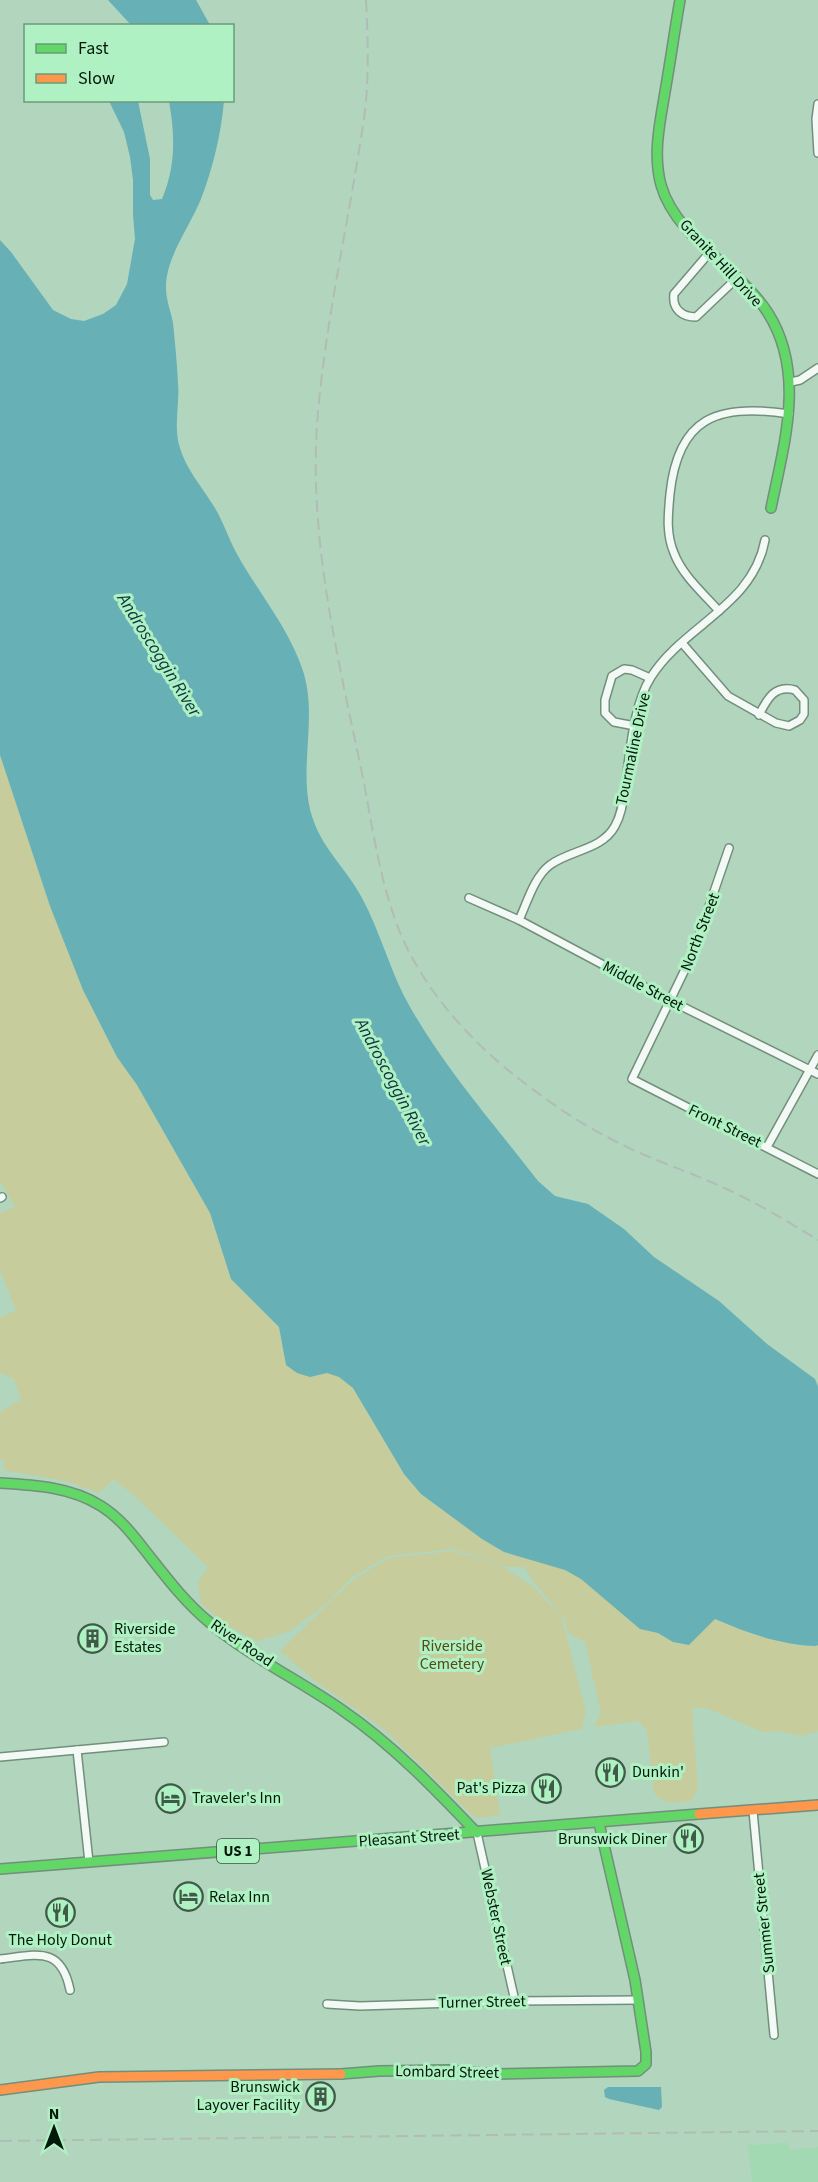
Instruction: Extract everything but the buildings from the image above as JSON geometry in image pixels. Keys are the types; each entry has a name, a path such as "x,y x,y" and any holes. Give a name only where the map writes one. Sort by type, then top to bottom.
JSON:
{"main road":[{"name":"Granite Hill Drive","path":"680,0 656,145 656,159 662,187 670,206 684,226 737,278 769,314 780,334 789,361 791,382"},
{"path":"771,508 789,414 791,382"},
{"name":"River Road","path":"0,1483 66,1491 93,1501 110,1511 125,1525 188,1601 216,1629 366,1727 410,1765 477,1833"},
{"name":"Pleasant Street","path":"0,1869 818,1805"},
{"name":"Lombard Street","path":"0,2090 99,2077 346,2074 448,2070 492,2074 638,2071 646,2064 646,2052 638,2000 599,1823"}],"street":[{"path":"818,104 816,119 818,153"},
{"path":"710,252 675,294 675,307 681,314 696,317 737,278"},
{"path":"791,382 801,380 818,368"},
{"path":"719,611 680,565 669,539 669,508 675,464 689,436 716,416 745,410 789,414"},
{"name":"Tourmaline Drive","path":"519,920 539,878 549,866 604,839 615,826 623,800 641,699 650,678 668,656 743,589 758,567 765,540"},
{"path":"682,644 728,696 759,714 776,723 789,726 800,720 804,714 804,700 795,690 782,689 771,695 759,714"},
{"path":"635,726 614,722 609,718 604,707 612,676 624,669 650,678"},
{"name":"North Street","path":"632,1079 693,953 729,848"},
{"name":"Middle Street","path":"469,898 519,920 671,1001 818,1074"},
{"path":"768,1147 818,1055"},
{"name":"Front Street","path":"632,1079 818,1174"},
{"path":"0,1757 164,1742"},
{"path":"77,1750 89,1863"},
{"name":"Summer Street","path":"753,1811 774,2035"},
{"name":"Webster Street","path":"477,1833 515,2001"},
{"path":"0,1959 40,1955 51,1957 63,1968 70,1990"},
{"name":"Turner Street","path":"327,2004 360,2006 638,2000"}],"shaded area":[{"path":"788,2143 789,2150 818,2147 818,2182 752,2182 748,2145"}],"green space":[{"path":"0,755 50,906 83,990 117,1057 137,1085 210,1213 231,1279 279,1327 286,1365 310,1377 327,1373 339,1377 353,1388 404,1474 421,1494 482,1539 504,1552 565,1570 581,1579 640,1629 658,1633 673,1642 715,1619 780,1642 794,1645 818,1645 818,1731 802,1736 777,1731 763,1732 706,1708 692,1708 698,1789 691,1801 667,1802 654,1793 647,1731 638,1721 594,1727 601,1713 585,1642 568,1633 564,1618 532,1580 525,1567 508,1567 453,1549 388,1556 352,1577 326,1604 290,1631 257,1641 226,1625 201,1603 198,1583 208,1567 136,1497 113,1479 99,1493 66,1481 4,1470 4,1461 0,1459 0,1412 21,1400 14,1379 0,1373 0,1318 16,1310 0,1270 0,1213 15,1207 0,1180"},
{"name":"Riverside Cemetery","path":"453,1551 502,1566 533,1587 561,1616 586,1712 581,1729 490,1748 500,1815 478,1818 470,1813 385,1730 310,1677 280,1651 353,1580 389,1558"}],"water":[{"path":"108,0 196,0 209,24 130,24"},
{"name":"Androscoggin River","path":"109,102 138,102 150,159 150,195 153,200 162,199 170,175 173,150 169,102 224,102 219,138 209,175 201,199 174,254 167,277 166,292 173,323 177,368 178,440 186,463 217,511 234,548 291,642 304,674 309,711 307,786 309,804 318,832 362,898 403,994 424,1030 471,1096 538,1181 555,1196 588,1204 624,1229 654,1257 719,1301 767,1344 815,1379 818,1387 818,1645 816,1646 764,1637 715,1619 689,1645 673,1642 658,1633 640,1629 581,1579 565,1570 504,1552 482,1539 421,1494 404,1474 353,1388 339,1377 327,1373 310,1377 297,1373 286,1365 279,1327 231,1279 210,1213 137,1085 117,1057 83,990 50,906 0,755 0,240 53,310 71,319 84,321 103,314 116,305 127,284 135,239 133,180 124,132"},
{"path":"608,2087 661,2087 662,2107 659,2110 609,2099 605,2097 604,2090"}],"railway":[{"path":"366,0 368,56 365,111 322,374 316,458 317,504 321,550 335,642 380,866 399,930 429,985 454,1017 497,1061 536,1092 598,1132 638,1152 733,1192 818,1240"},
{"path":"0,2141 818,2131"}],"traffic: fast":[{"path":"680,0 658,135 658,173 665,197 678,218 695,238 758,299 780,336 789,384 789,409 771,508"},
{"path":"0,1483 65,1491 109,1511 201,1615 225,1635 326,1699 379,1738 413,1768 477,1833"},
{"path":"0,1869 699,1814"},
{"path":"341,2074 448,2070 492,2074 638,2071 646,2064 635,1980 599,1823"}],"traffic: slow":[{"path":"699,1814 818,1805"},
{"path":"0,2090 99,2077 341,2074"}],"place":[{"name":"Riverside Estates","path":"93,1638"},
{"name":"Dunkin'","path":"611,1772"},
{"name":"Pat's Pizza","path":"547,1788"},
{"name":"Traveler's Inn","path":"171,1798"},
{"name":"Brunswick Diner","path":"688,1839"},
{"name":"Relax Inn","path":"188,1897"},
{"name":"The Holy Donut","path":"60,1912"},
{"name":"Brunswick Layover Facility","path":"321,2096"}]}
